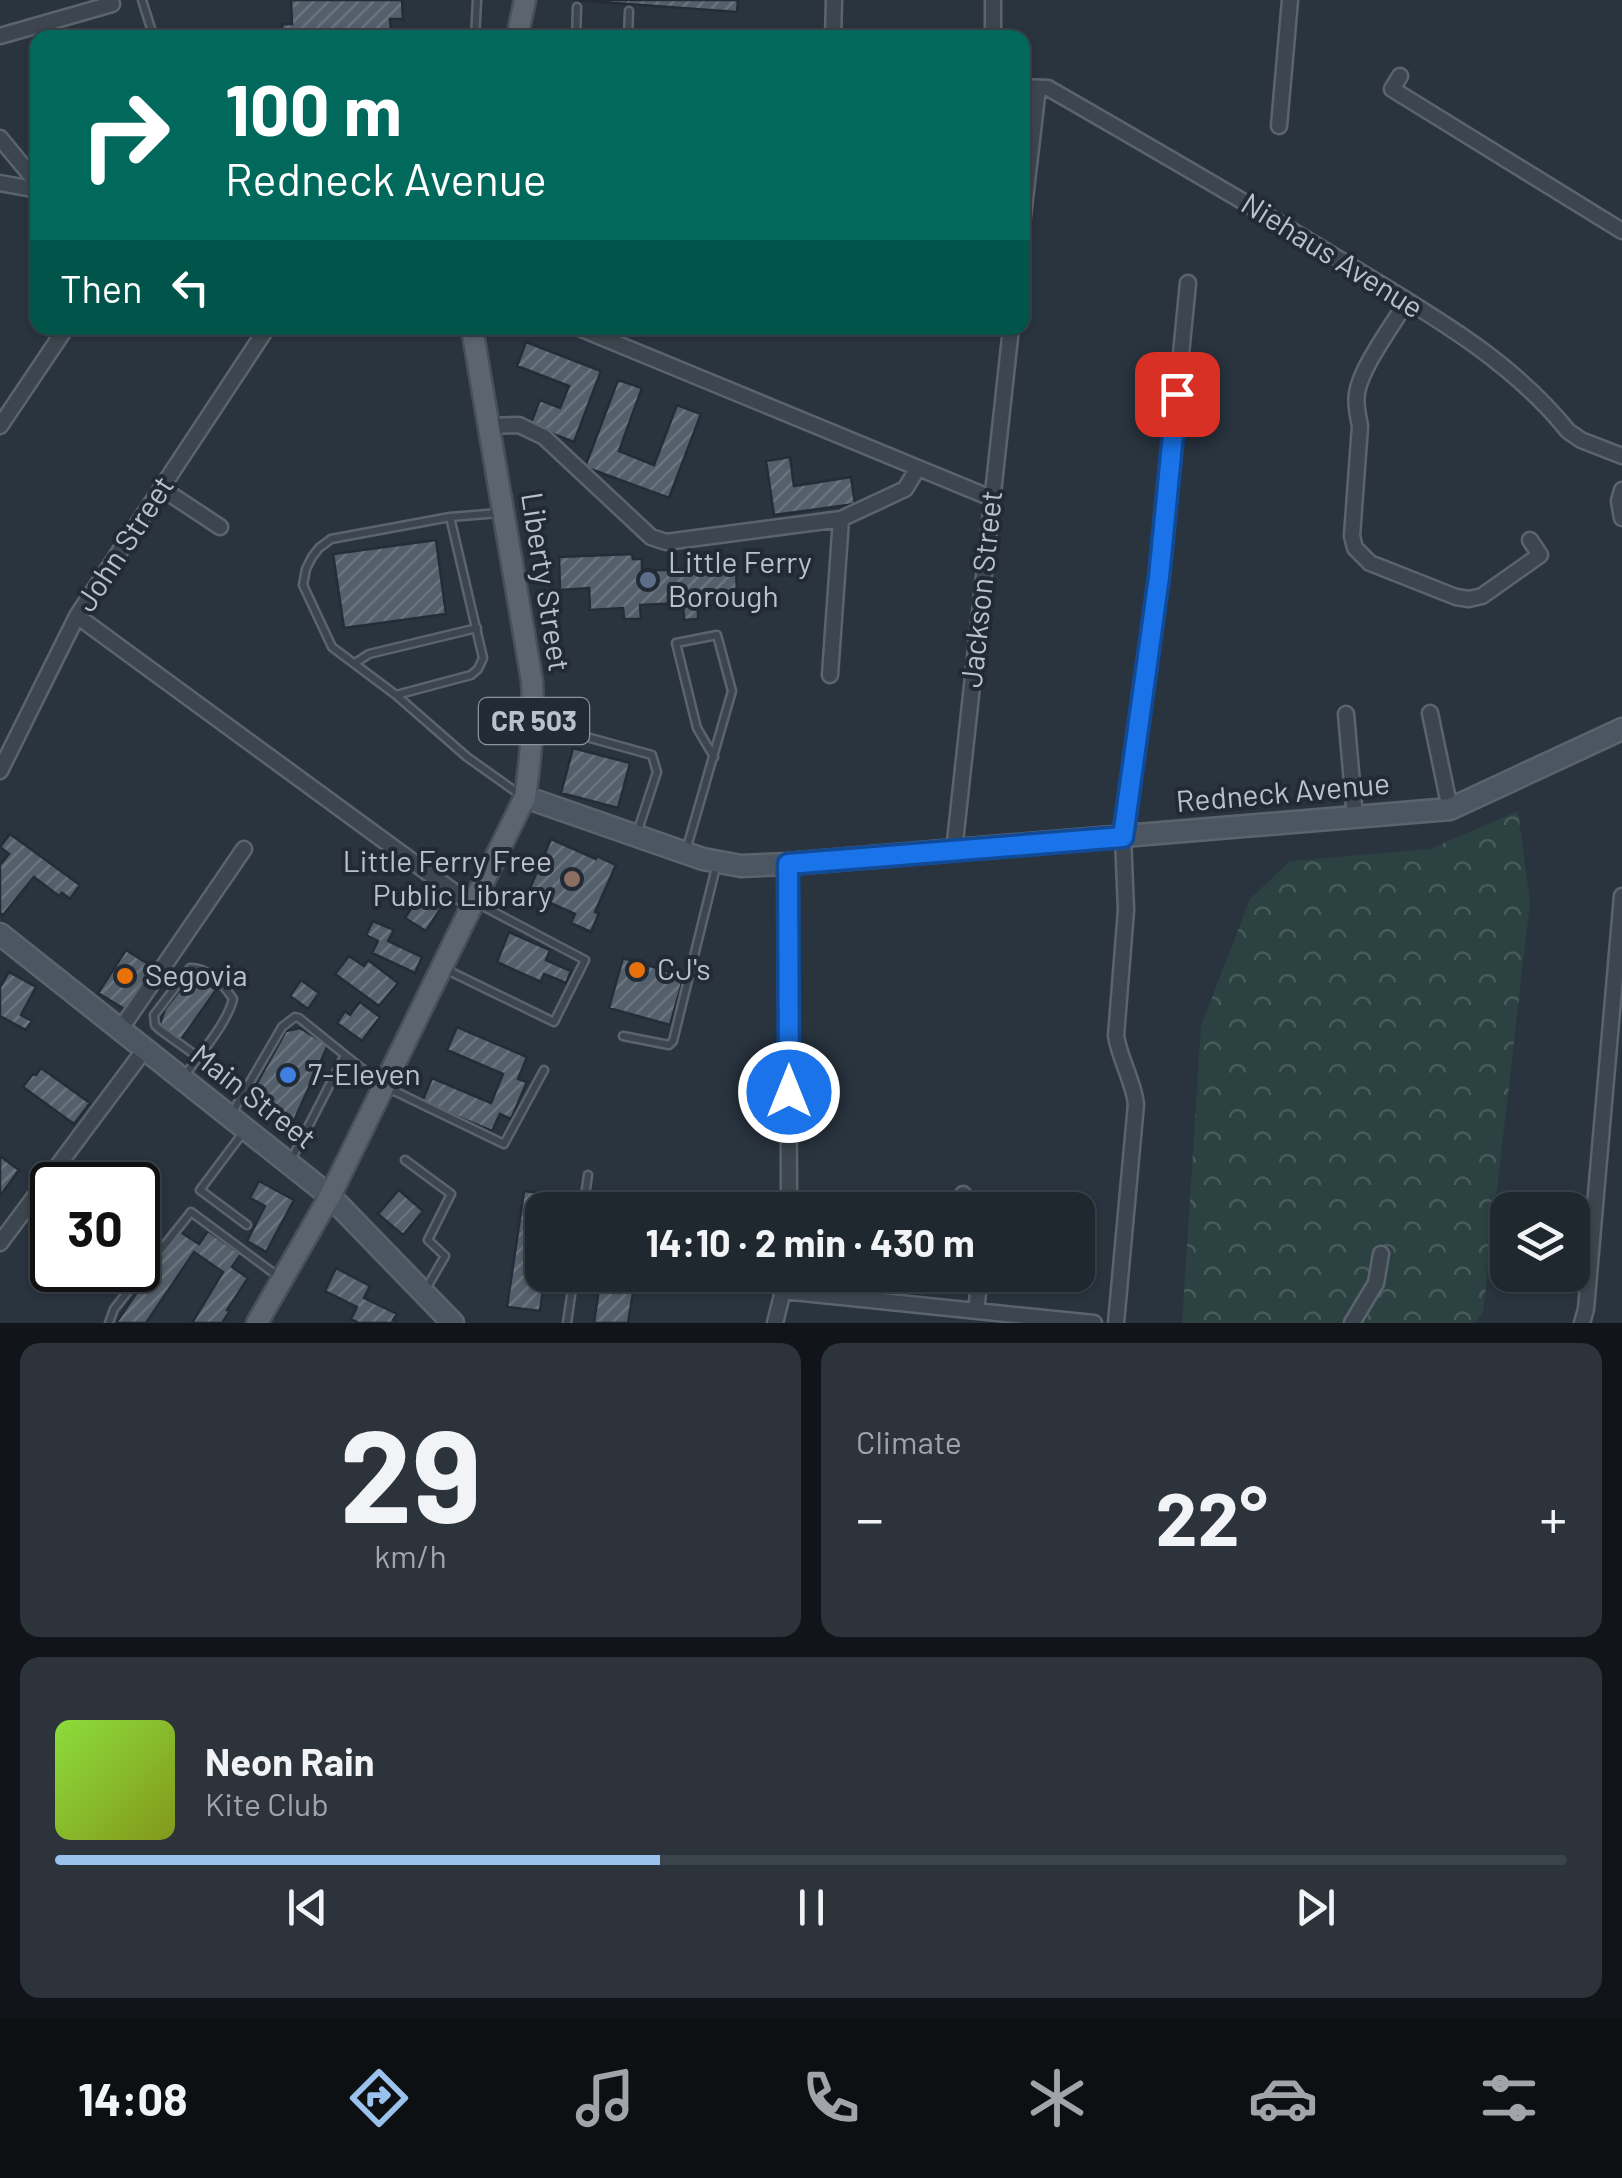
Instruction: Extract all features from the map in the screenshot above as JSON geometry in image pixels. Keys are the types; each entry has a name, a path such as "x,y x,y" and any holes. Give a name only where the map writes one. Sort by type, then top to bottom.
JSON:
{"main road":[{"path":"518,30 524,0"},
{"name":"Liberty Street","path":"257,1323 330,1196 524,798 533,732 532,680 473,335"}],"street":[{"path":"834,0 834,30"},
{"path":"993,0 993,30"},
{"path":"1278,126 1290,0"},
{"path":"0,36 115,2"},
{"path":"1400,76 1392,89 1622,232"},
{"name":"Niehaus Avenue","path":"1030,87 1048,88 1408,300 1496,360 1580,440 1622,456"},
{"path":"0,138 30,177"},
{"path":"0,182 30,186"},
{"path":"1116,1323 1136,1104 1116,1036 1126,910 1123,837 1159,577 1188,284"},
{"path":"1408,300 1362,376 1357,393 1360,426 1352,536 1355,548 1370,563 1469,599 1482,596 1540,554 1530,540"},
{"path":"0,426 61,335"},
{"name":"John Street","path":"0,771 77,616 262,335"},
{"path":"596,335 992,498"},
{"name":"Jackson Street","path":"954,850 1010,335"},
{"path":"488,426 519,424 544,438 651,537 666,542 841,519 905,490 918,468"},
{"path":"161,488 220,527"},
{"path":"1622,490 1622,518"},
{"path":"830,675 841,519"},
{"path":"77,616 473,903"},
{"path":"1430,713 1450,809"},
{"path":"1346,714 1355,817"},
{"name":"Redneck Avenue","path":"524,798 717,862 741,866 788,864 1450,809 1622,729"},
{"path":"120,1030 244,849"},
{"path":"788,864 789,1192"},
{"path":"1582,1323 1622,896"},
{"name":"Main Street","path":"0,934 330,1196 445,1320"},
{"path":"0,1242 145,1049"},
{"path":"1352,1323 1376,1283 1381,1254"},
{"path":"775,1323 782,1292"},
{"path":"846,1292 1094,1323"},
{"path":"976,1311 978,1292"}],"lane":[{"path":"142,0 151,30"},
{"path":"476,30 477,0"},
{"path":"576,30 577,7"},
{"path":"628,30 629,12"},
{"path":"504,513 450,517 332,539 312,557 303,585 332,647 396,695 467,757 524,798"},
{"path":"396,695 471,675 483,658 450,517"},
{"path":"355,663 369,654 477,628"},
{"path":"685,853 714,758 732,692 716,634 676,643 697,728 714,758"},
{"path":"533,732 583,736 652,756 657,772 636,836"},
{"path":"623,1036 669,1045 673,1042 717,862"},
{"path":"442,967 554,1022 585,960 473,903"},
{"path":"183,1079 231,1009 233,999 227,988 198,968 190,968 154,1015 159,1029 198,1057"},
{"path":"246,1225 200,1190 238,1122 282,1026 295,1017 384,1086 504,1144 544,1070"},
{"path":"290,1164 345,1055"},
{"path":"405,1160 450,1194 428,1240 445,1256 423,1292"},
{"path":"586,1192 588,1176"},
{"path":"109,1323 114,1309 191,1212 282,1280"},
{"path":"567,1323 572,1292"}],"green space":[{"path":"1518,811 1530,902 1497,1192 1490,1192 1490,1250 1483,1311 1476,1323 1182,1323 1201,1026 1250,899 1290,861 1430,849"}],"building":[{"path":"291,0 402,0 403,19 390,19 391,30 281,30 283,24 292,24"},
{"path":"573,0 738,0 737,12"},
{"path":"526,342 601,371 574,442 530,425 540,400 560,408 569,386 517,366"},
{"path":"618,380 642,388 619,451 654,465 677,405 701,414 669,498 585,467"},
{"path":"790,457 794,486 851,477 855,504 774,515 766,461"},
{"path":"436,540 446,614 344,628 333,554"},
{"name":"Little Ferry Borough","path":"632,554 633,559 642,559 642,571 736,567 737,597 729,598 730,604 698,606 698,619 684,620 683,603 640,605 641,619 624,619 623,608 590,610 589,588 560,590 559,557"},
{"path":"573,748 630,763 618,808 561,793"},
{"path":"10,834 80,885 70,899 62,893 59,896 34,877 3,915 0,913 0,865 9,854 0,847"},
{"name":"Little Ferry Free Public Library","path":"551,839 616,865 595,912 599,913 591,932 571,923 575,914 528,893"},
{"path":"422,892 443,905 426,931 405,918"},
{"path":"373,921 394,930 388,941 422,957 415,973 372,953 378,941 366,935"},
{"path":"509,932 550,950 546,960 571,971 566,983 544,974 541,982 497,962"},
{"path":"126,950 153,967 126,1010 98,993"},
{"path":"349,956 364,966 368,960 398,983 379,1006 335,974"},
{"path":"623,958 684,976 670,1025 609,1008"},
{"path":"9,972 36,987 21,1015 32,1021 26,1030 0,1016 0,987"},
{"path":"193,973 216,990 180,1041 159,1027 165,1009"},
{"path":"301,980 319,993 308,1009 290,996"},
{"path":"360,1002 380,1017 362,1041 337,1023 345,1011 350,1015"},
{"path":"457,1027 527,1057 518,1079 527,1082 511,1119 500,1114 492,1131 422,1102 432,1078 491,1103 503,1074 447,1050"},
{"path":"300,1028 328,1045 292,1125 285,1121 283,1124 247,1101 286,1031"},
{"path":"41,1068 90,1103 74,1124 23,1087"},
{"path":"0,1156 19,1170 0,1196"},
{"path":"259,1181 294,1200 266,1252 247,1241 265,1206 250,1198"},
{"path":"399,1190 423,1211 403,1235 378,1214"},
{"path":"524,1191 532,1192 525,1192 525,1292 543,1292 540,1311 507,1307"},
{"path":"179,1231 199,1244 208,1231 241,1254 232,1267 248,1278 222,1323 192,1323 223,1272 194,1252 146,1323 116,1323 137,1292 160,1292 160,1259"},
{"path":"336,1268 370,1286 364,1298 397,1314 393,1320 399,1323 359,1323 351,1319 357,1307 325,1291"},
{"path":"599,1292 633,1292 628,1323 594,1323"}],"place":[{"name":"Little Ferry Borough","path":"648,580"},
{"name":"Little Ferry Free Public Library","path":"572,879"},
{"name":"CJ's","path":"637,970"},
{"name":"Segovia","path":"125,976"},
{"name":"7-Eleven","path":"288,1075"}],"route":[{"path":"789,1092 788,864 1123,837 1159,577 1177,394"}]}
